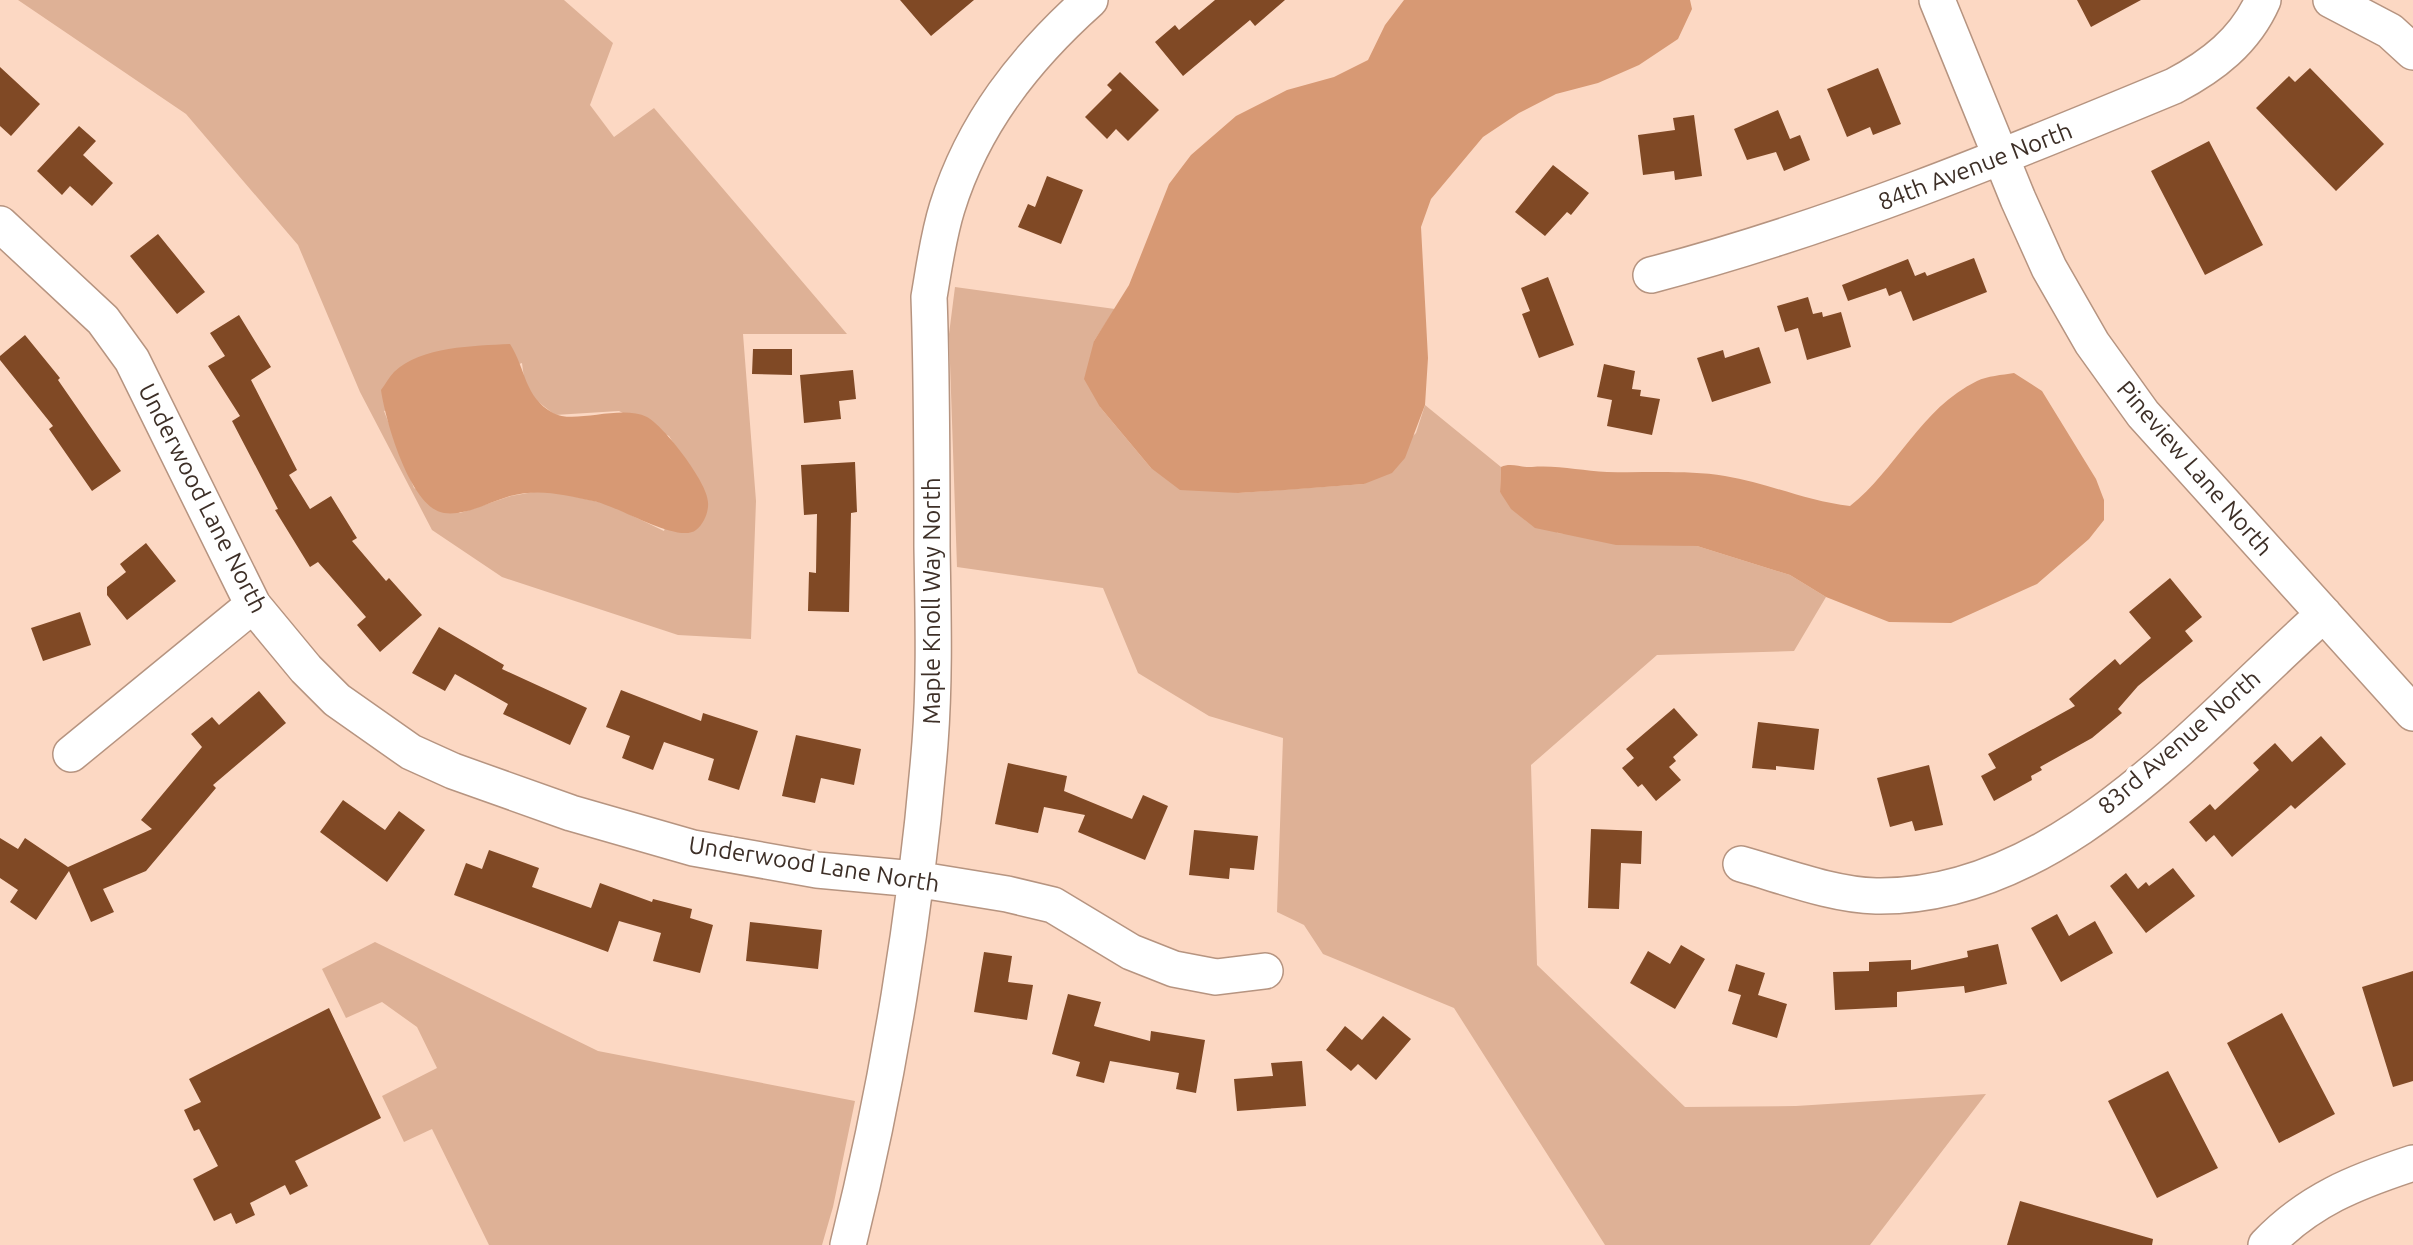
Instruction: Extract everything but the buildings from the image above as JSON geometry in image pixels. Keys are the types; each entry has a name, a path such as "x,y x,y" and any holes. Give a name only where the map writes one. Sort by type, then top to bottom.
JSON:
{"street":[{"name":"Pineview Lane North","path":"1937,0 2049,268 2092,343 2143,414 2413,713"},
{"name":"84th Avenue North","path":"1651,275 1738,252 1845,216 2174,86 2209,68 2238,40 2263,0"},
{"path":"2331,0 2390,31 2413,52"},
{"name":"Maple Knoll Way North","path":"848,1245 868,1164 915,879 930,741 933,611 929,297 937,252 946,209 962,167 990,111 1026,61 1072,6"},
{"name":"Underwood Lane North","path":"7,242 103,320 132,360 253,605 306,670 337,701 411,752 453,771 571,813 693,848 817,870 915,879 1007,894 1053,905 1131,952 1174,969 1216,977 1265,971"},
{"path":"71,754 253,605"},
{"name":"83rd Avenue North","path":"1741,864 1817,885 1873,896 1921,895 1969,885 2013,866 2071,832 2125,795 2324,614"},
{"path":"2266,1245 2306,1208 2346,1187 2413,1163"}],"shaded area":[{"path":"18,0 564,0 613,43 590,105 614,137 654,108 847,334 743,334 756,501 751,639 678,635 502,577 432,530 360,392 298,245 186,114","holes":["522,363 525,386 536,400 555,415 619,411 669,436 685,461 664,531 608,504 545,490 511,496 460,513 414,488 384,411"]},
{"path":"1404,0 1690,0 1692,9 1678,39 1639,65 1598,83 1556,94 1519,113 1483,137 1431,199 1421,227 1428,358 1425,405 1405,458 1392,473 1364,484 1238,493 1180,490 1151,468 1100,407 1084,379 1094,341 1129,285 1169,184 1191,155 1236,116 1287,90 1334,77 1368,60 1385,25"},
{"path":"955,287 1115,309 1094,341 1100,407 1151,468 1238,493 1364,484 1416,433 1425,405 1501,467 1500,492 1558,533 1697,546 1790,575 1826,597 1794,651 1657,655 1531,765 1537,965 1685,1107 1796,1106 1986,1094 1870,1245 1605,1245 1454,1008 1323,954 1304,925 1277,912 1283,738 1209,716 1138,673 1103,588 957,567 949,334"},
{"path":"510,344 531,391 543,406 553,413 573,417 611,413 636,414 655,422 684,456 706,493 708,509 699,527 687,533 676,532 647,523 604,504 552,493 510,496 477,508 452,513 444,513 432,507 420,496 401,460 381,390 394,372 418,357 449,349"},
{"path":"2014,373 2042,391 2096,479 2104,500 2104,520 2089,539 2037,584 1951,623 1889,622 1826,597 1790,575 1697,546 1616,545 1535,528 1511,509 1500,492 1501,467 1513,465 1607,472 1711,474 1850,506 1881,475 1924,423 1957,393 1981,379"},
{"path":"375,942 598,1051 855,1101 833,1207 822,1245 489,1245 432,1129 404,1142 382,1096 437,1068 417,1027 382,1002 346,1018 322,969"}]}
